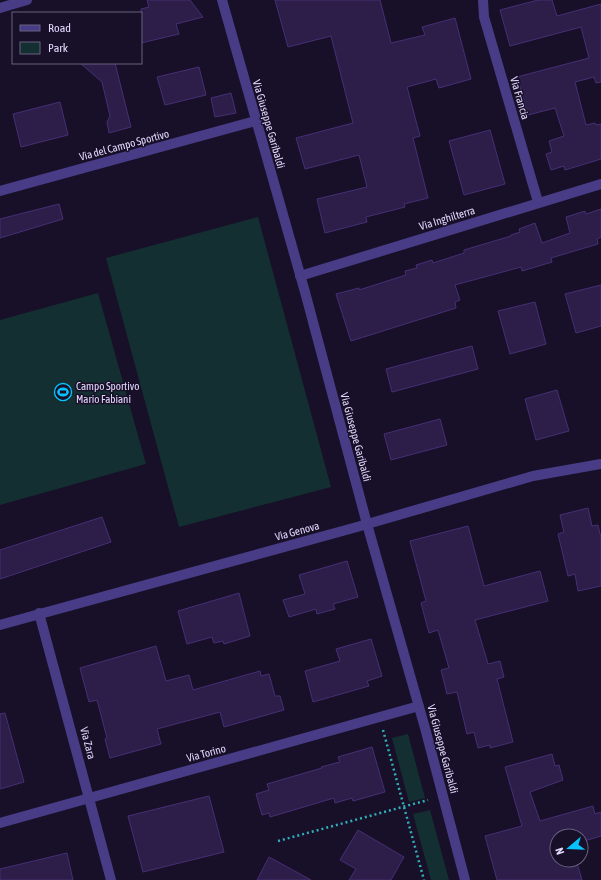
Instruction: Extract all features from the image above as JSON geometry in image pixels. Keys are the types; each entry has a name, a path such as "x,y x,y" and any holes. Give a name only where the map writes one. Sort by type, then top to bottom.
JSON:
{"street":[{"path":"0,8 27,0"},
{"name":"Via Giuseppe Garibaldi","path":"222,0 300,276 466,880"},
{"name":"Via Francia","path":"483,0 484,17 538,202"},
{"name":"Via del Campo Sportivo","path":"0,191 255,121"},
{"name":"Via Inghilterra","path":"300,276 538,202 601,184"},
{"name":"Via Genova","path":"0,625 367,524 533,476 601,464"},
{"name":"Via Zara","path":"39,614 111,880"},
{"name":"Via Torino","path":"0,823 419,706"}],"path":[{"path":"380,717 424,880"},
{"path":"278,841 404,808 442,796"}],"green space":[{"path":"258,217 331,487 179,527 106,258"},
{"name":"Campo Sportivo Mario Fabiani","path":"98,293 146,464 0,505 0,320"},
{"path":"408,734 425,798 409,802 392,738"},
{"path":"430,810 449,880 431,880 413,814"}],"building":[{"path":"147,0 190,0 203,17 176,24 179,34 142,43 141,9 149,7"},
{"path":"275,0 380,0 391,43 425,35 422,27 455,18 471,79 439,88 436,79 407,87 420,136 413,138 428,198 404,204 405,207 366,217 367,222 325,233 317,199 367,187 359,155 305,169 296,138 353,123 331,36 288,47"},
{"path":"538,0 552,0 557,16 601,4 601,82 596,83 594,77 575,82 586,125 595,123 596,125 601,124 601,159 565,170 564,166 551,170 546,154 552,152 549,141 564,136 555,108 528,115 517,77 589,58 581,27 510,46 500,10"},
{"path":"81,64 115,64 131,127 109,133 107,122 110,116 102,82"},
{"path":"199,67 206,95 165,105 157,77"},
{"path":"231,93 236,113 215,117 211,98"},
{"path":"60,102 68,135 21,147 13,114"},
{"path":"490,130 505,184 464,195 449,141"},
{"path":"59,204 63,219 0,238 0,219"},
{"path":"601,209 601,237 597,239 598,244 551,258 552,262 522,271 521,267 455,285 460,300 455,302 456,308 351,341 336,294 359,288 359,290 406,275 405,271 417,268 416,265 432,260 433,263 464,253 464,250 511,236 520,232 519,229 535,223 542,243 570,233 566,217 585,211 586,214"},
{"path":"601,285 601,326 576,333 565,294"},
{"path":"535,302 546,344 510,354 498,311"},
{"path":"472,346 478,369 392,392 386,369"},
{"path":"557,390 569,431 536,440 525,399"},
{"path":"440,419 447,445 391,460 384,434"},
{"path":"588,508 592,526 598,525 601,538 601,586 578,591 575,574 568,576 558,534 564,532 560,515"},
{"path":"102,517 111,542 0,579 0,550"},
{"path":"468,526 484,586 540,571 548,601 475,620 488,664 500,661 504,677 497,679 513,742 490,748 490,745 478,748 474,732 467,734 457,692 447,694 441,670 449,668 438,630 429,633 421,603 426,601 410,541"},
{"path":"347,561 358,597 333,604 335,609 317,614 316,609 289,617 283,600 305,594 299,575"},
{"path":"239,593 250,636 224,644 223,641 214,643 212,637 187,644 178,611"},
{"path":"371,639 382,676 367,681 369,686 313,702 305,671 340,661 336,649"},
{"path":"156,646 166,681 189,675 193,690 260,671 261,676 269,674 275,696 280,696 284,710 224,727 220,712 157,729 161,744 110,758 105,739 107,738 97,700 89,702 80,668"},
{"path":"5,713 24,782 0,789 0,714"},
{"path":"372,747 385,792 353,801 352,798 335,803 334,798 270,817 269,813 262,815 256,794 269,790 267,784 340,762 338,757"},
{"path":"552,754 555,766 559,765 563,780 530,792 540,821 593,806 595,814 601,812 601,836 589,840 589,828 549,828 549,868 578,868 582,880 497,880 485,836 522,826 505,767"},
{"path":"209,796 224,852 143,872 128,816"},
{"path":"358,830 404,857 391,880 349,880 356,869 340,860"},
{"path":"67,853 73,880 0,880 0,869"},
{"path":"269,857 311,880 257,880"}],"place":[{"name":"Campo Sportivo Mario Fabiani","path":"63,392"}]}
